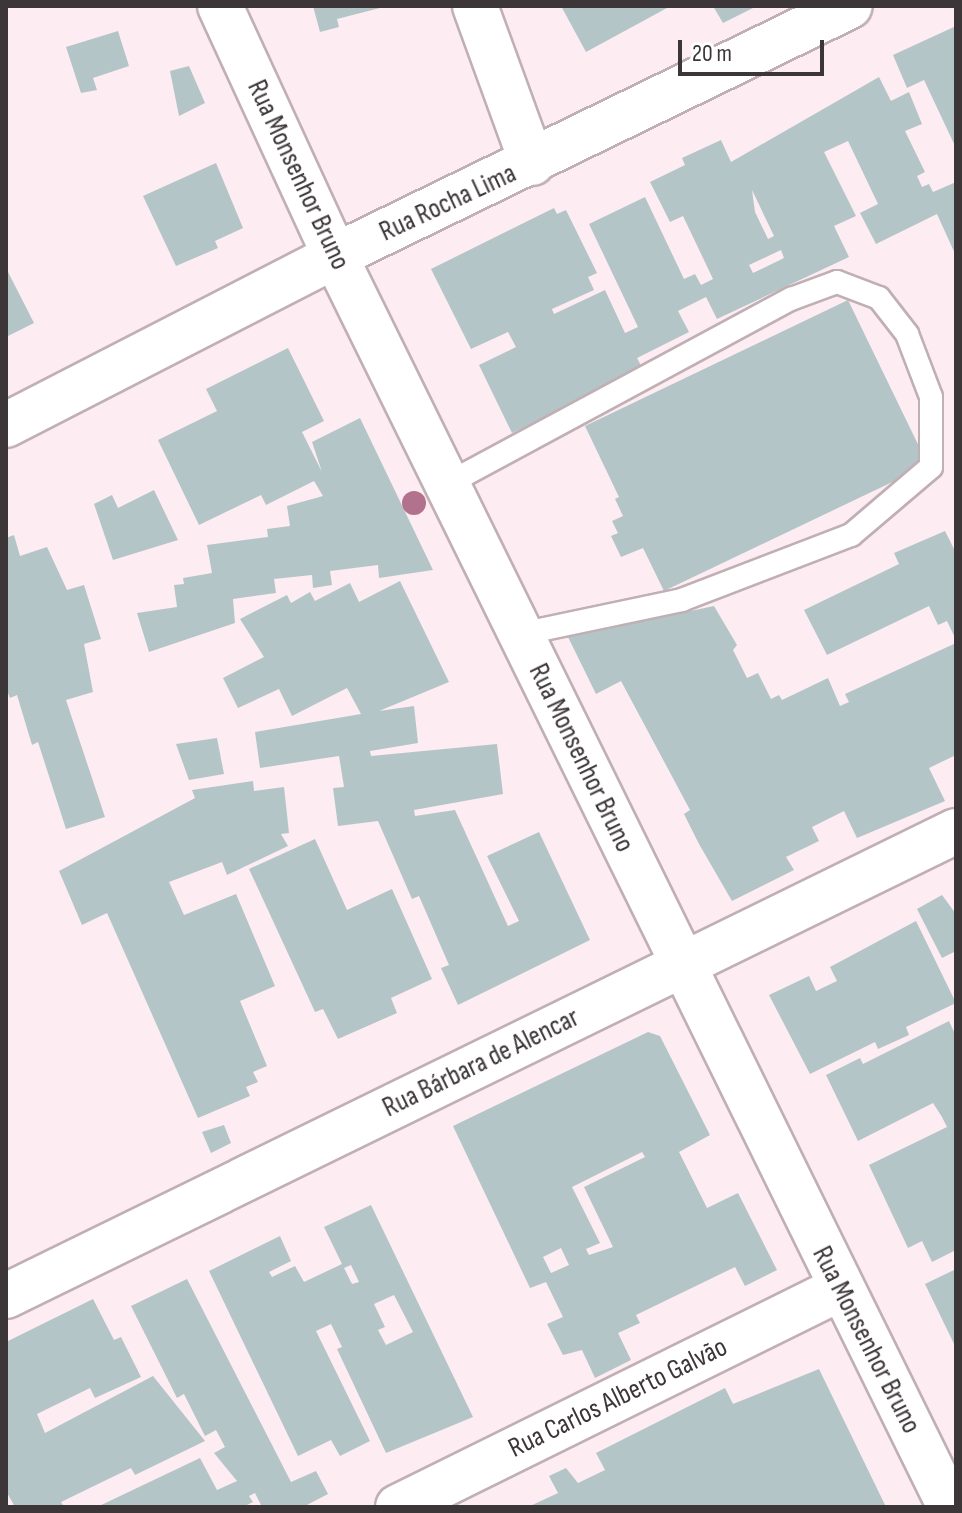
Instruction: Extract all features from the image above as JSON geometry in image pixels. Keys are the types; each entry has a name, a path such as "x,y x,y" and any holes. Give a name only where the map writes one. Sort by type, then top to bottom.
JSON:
{"street":[{"name":"Rua Monsenhor Bruno","path":"220,6 335,256 839,1289 950,1507"},
{"path":"475,6 532,163"},
{"name":"Rua Rocha Lima","path":"6,425 335,256 850,6"},
{"name":"Rua Bárbara de Alencar","path":"6,1296 956,831"},
{"name":"Rua Carlos Alberto Galvão","path":"398,1507 839,1289"}],"lane":[{"path":"447,484 791,299 837,282 879,298 907,334 931,397 931,467 851,535 682,600 521,634"}],"building":[{"path":"313,6 384,7 337,19 339,27 320,32"},
{"path":"561,6 665,6 667,8 586,52"},
{"path":"713,6 757,6 723,23"},
{"path":"956,26 956,148 924,80 907,88 893,55"},
{"path":"118,31 129,66 93,78 97,90 81,93 66,47"},
{"path":"189,66 205,103 179,116 170,71"},
{"path":"879,77 891,101 909,92 922,124 905,131 925,172 917,176 922,187 929,184 933,192 956,182 956,256 937,214 876,244 860,213 878,204 848,141 824,152 856,216 834,226 849,257 717,319 706,297 678,311 689,332 637,358 644,371 512,433 479,365 516,347 508,332 471,349 431,269 554,208 557,214 566,210 597,273 588,277 594,290 552,309 554,314 605,290 625,333 638,327 589,224 645,197 684,279 695,274 701,285 713,279 683,216 670,222 650,182 685,165 682,158 721,140 731,162","holes":["752,190 774,236 768,239 755,212","781,250 784,258 753,273 749,265"]},
{"path":"216,163 243,228 215,241 218,248 176,266 143,196"},
{"path":"6,268 34,323 6,337"},
{"path":"848,300 928,465 664,591 643,548 621,557 611,536 618,533 612,521 623,516 615,499 619,497 585,426"},
{"path":"288,348 324,421 302,432 322,472 312,442 360,418 433,570 379,578 378,565 330,571 332,585 313,588 312,575 274,579 276,593 233,599 235,623 149,652 137,613 177,607 174,585 184,584 183,578 212,573 207,545 268,537 267,529 290,526 287,506 323,496 314,481 266,505 261,495 199,525 158,440 217,411 206,389"},
{"path":"154,490 178,540 113,560 94,504 112,495 118,508"},
{"path":"945,531 956,553 956,640 947,621 938,625 929,606 827,655 804,610 899,564 894,553"},
{"path":"14,535 20,556 47,547 67,590 84,585 101,639 84,644 93,692 66,700 105,817 66,829 38,742 32,745 17,695 10,698 6,688 6,538"},
{"path":"400,581 449,682 379,711 414,706 418,743 370,751 371,756 497,744 503,794 414,810 415,816 455,810 508,926 519,921 487,856 539,832 590,940 458,1005 441,968 449,965 419,896 412,899 378,821 338,826 333,788 344,787 339,756 260,768 255,732 361,714 347,688 292,716 279,689 238,708 223,678 264,657 240,619 287,595 291,603 310,592 315,601 350,583 359,602"},
{"path":"714,606 737,645 733,650 747,678 758,673 771,699 779,695 782,700 828,678 840,706 849,702 845,694 956,643 956,755 929,768 945,801 857,838 844,811 812,827 819,841 786,857 794,870 732,901 699,844 684,814 690,810 621,681 596,694 568,637"},
{"path":"217,738 224,774 189,780 176,744"},
{"path":"253,781 254,791 284,787 289,833 281,834 288,846 227,875 222,862 169,882 184,915 236,894 275,986 240,1001 267,1066 253,1072 258,1082 246,1087 250,1096 198,1118 107,913 82,925 59,871 195,798 192,790"},
{"path":"315,839 347,910 392,889 432,979 391,998 397,1013 338,1039 323,1009 315,1012 249,869"},
{"path":"942,895 956,914 956,951 942,958 917,909"},
{"path":"916,921 956,1003 906,1027 909,1035 878,1049 875,1042 810,1074 769,995 809,976 816,991 837,981 830,967"},
{"path":"949,1021 956,1036 956,1250 932,1262 922,1241 908,1248 869,1165 947,1127 942,1117 933,1103 858,1141 826,1075 860,1058 863,1064"},
{"path":"648,1032 660,1036 710,1135 679,1152 707,1208 738,1193 777,1270 745,1286 735,1267 636,1315 640,1323 618,1333 631,1360 595,1378 582,1350 563,1355 547,1324 563,1317 546,1282 530,1288 453,1126","holes":["642,1152 645,1157 584,1187 613,1247 589,1255 586,1249 600,1243 572,1187","561,1248 569,1265 551,1273 543,1257"]},
{"path":"224,1125 231,1143 211,1153 202,1132"},
{"path":"371,1205 473,1417 386,1453 337,1349 342,1347 331,1324 316,1331 370,1441 340,1456 331,1440 298,1456 209,1271 280,1236 291,1261 269,1272 272,1277 295,1266 304,1282 342,1264 324,1227","holes":["351,1265 359,1282 352,1284 344,1268","394,1295 413,1332 386,1345 378,1330 385,1327 374,1304"]},
{"path":"956,1269 956,1348 925,1284"},
{"path":"187,1279 291,1482 316,1471 328,1494 303,1507 262,1507 255,1493 249,1496 253,1502 243,1507 97,1507 200,1458 217,1490 237,1481 214,1453 225,1447 216,1430 205,1436 184,1394 177,1398 131,1306"},
{"path":"93,1299 114,1340 121,1337 141,1377 95,1398 90,1388 37,1414 45,1433 153,1376 205,1441 135,1475 131,1468 61,1502 64,1507 15,1507 6,1491 6,1342"},
{"path":"819,1369 886,1507 528,1507 558,1493 549,1476 566,1468 578,1483 605,1470 596,1453 725,1388 733,1404"}]}
